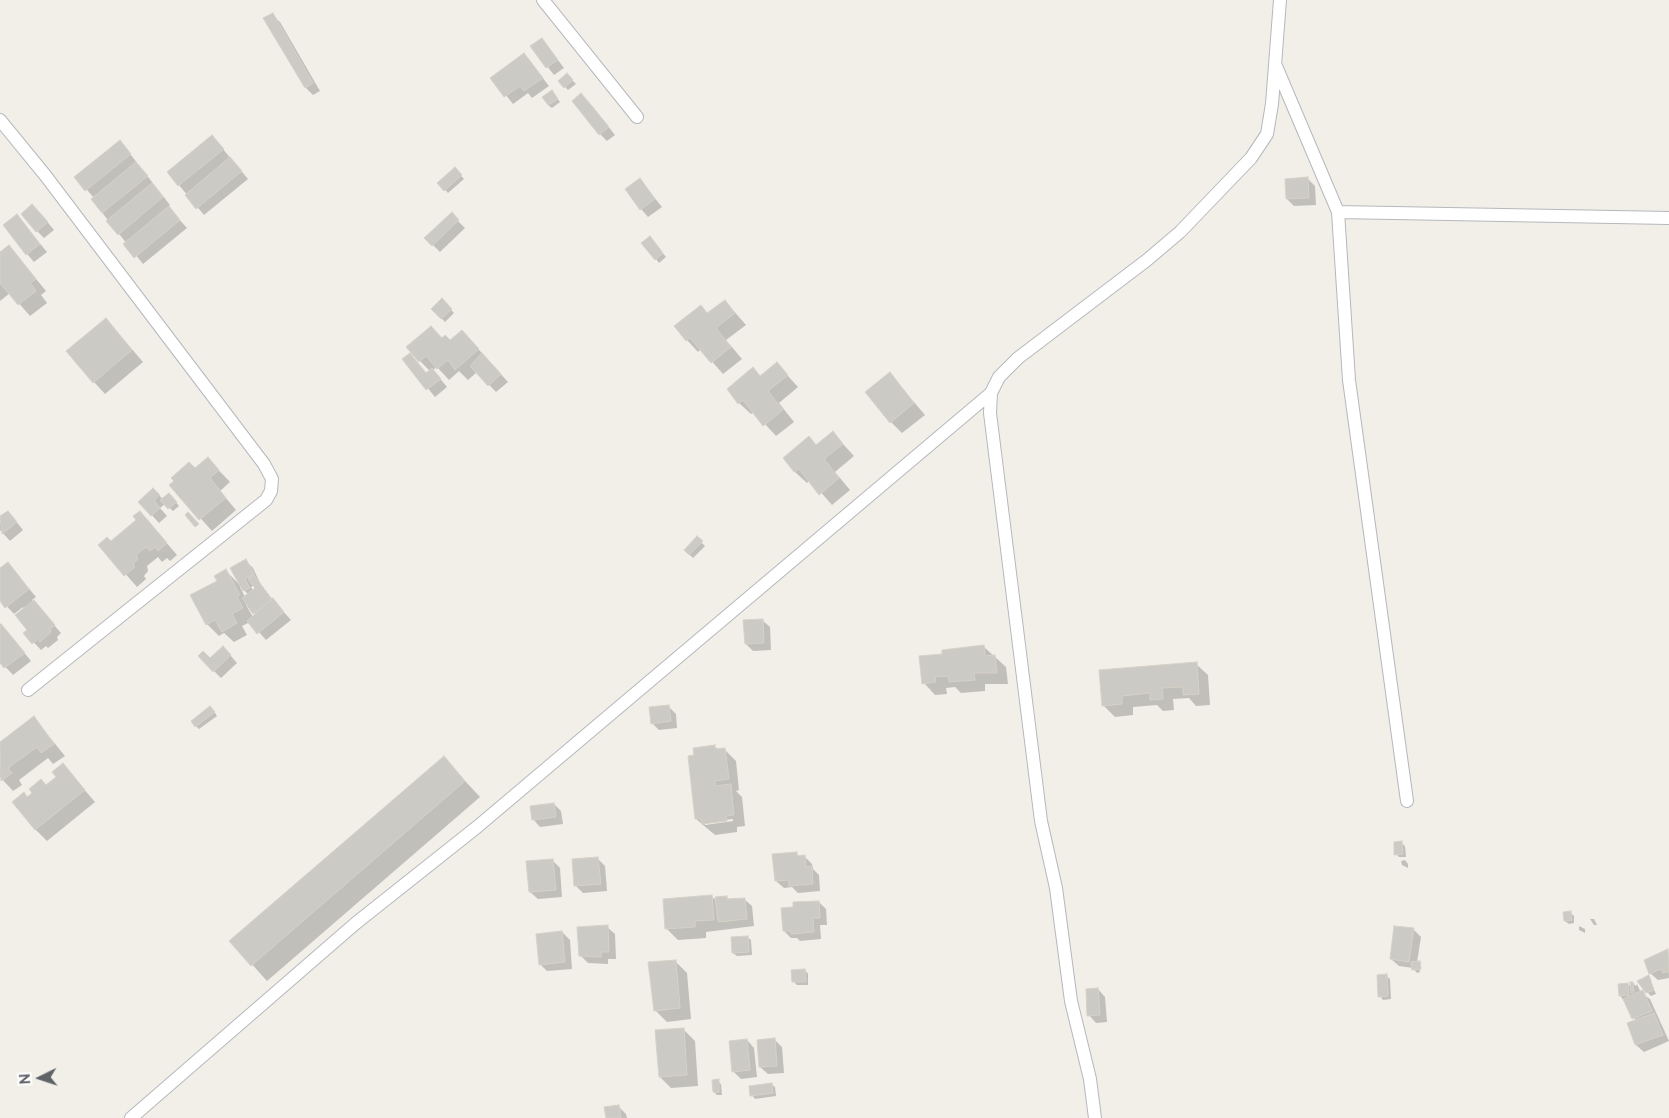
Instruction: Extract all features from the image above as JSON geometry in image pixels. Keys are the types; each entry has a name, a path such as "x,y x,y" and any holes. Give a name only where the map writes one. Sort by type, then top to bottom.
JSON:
{"street":[{"path":"543,0 637,117"},
{"path":"1095,1118 1090,1079 1071,1001 1060,916 1041,821 990,412 991,394 999,377 1018,358 1147,260 1180,232 1251,158 1267,134 1272,104 1280,0"},
{"path":"1275,64 1338,212 1349,380 1407,801"},
{"path":"0,120 45,175 264,464 272,479 271,491 260,506 28,690"},
{"path":"1338,212 1669,218"},
{"path":"131,1118 356,923 476,827 991,394"}],"building":[{"path":"273,13 313,83 305,88 263,18"},
{"path":"542,38 558,60 546,68 530,46"},
{"path":"524,53 543,78 524,91 520,86 504,97 490,78"},
{"path":"567,73 573,80 564,88 558,81"},
{"path":"552,90 558,99 548,105 542,97"},
{"path":"581,93 609,127 599,135 572,101"},
{"path":"212,135 224,149 178,186 167,172"},
{"path":"120,140 131,154 85,191 74,177"},
{"path":"230,157 242,171 196,209 185,195"},
{"path":"136,162 148,176 102,213 91,199"},
{"path":"455,167 462,175 444,191 437,183"},
{"path":"1308,177 1309,198 1286,199 1285,179"},
{"path":"640,178 655,199 640,210 625,189"},
{"path":"152,183 163,197 118,235 106,221"},
{"path":"32,204 48,222 36,232 21,214"},
{"path":"169,206 180,220 134,258 123,244"},
{"path":"452,212 459,220 432,246 424,238"},
{"path":"17,214 40,244 26,255 3,225"},
{"path":"650,236 663,253 655,260 641,243"},
{"path":"9,245 36,279 30,283 36,291 18,305 0,283 0,252"},
{"path":"442,298 452,309 441,319 431,309"},
{"path":"725,300 735,313 716,328 731,347 711,363 690,338 686,341 674,326 701,305 707,313"},
{"path":"106,318 132,350 93,383 66,351"},
{"path":"431,326 442,338 445,335 450,340 462,330 479,349 455,370 448,360 437,369 426,356 419,362 406,347"},
{"path":"410,353 426,373 432,368 441,379 426,390 402,359"},
{"path":"482,353 501,374 488,386 470,366"},
{"path":"777,362 788,375 768,391 783,410 763,426 743,400 738,404 727,389 753,367 760,376"},
{"path":"890,372 914,403 890,423 865,392"},
{"path":"833,431 843,444 824,459 839,478 819,495 799,469 794,472 783,458 809,436 816,445"},
{"path":"208,457 219,470 210,478 226,498 199,520 169,485 174,481 171,478 189,462 195,468"},
{"path":"153,488 160,495 154,500 160,508 151,516 138,502"},
{"path":"169,493 177,502 168,509 160,500"},
{"path":"8,511 17,522 2,534 0,516"},
{"path":"140,511 167,543 158,551 155,547 150,551 146,547 136,555 138,559 133,564 135,567 124,576 98,545 107,537 111,541 136,520 133,516"},
{"path":"188,512 199,524 195,527 185,515"},
{"path":"697,536 703,541 689,555 684,550"},
{"path":"246,559 254,574 245,579 250,588 243,591 230,568"},
{"path":"8,562 29,589 5,608 0,601 0,568"},
{"path":"226,569 240,595 237,596 243,608 232,614 237,623 222,632 215,620 206,625 190,595 217,581 214,576"},
{"path":"254,575 272,600 253,614 242,598 255,588 248,579"},
{"path":"273,598 284,612 257,634 247,621"},
{"path":"34,600 55,625 50,629 51,632 40,642 38,639 32,644 23,633 27,630 15,615"},
{"path":"763,619 764,643 745,644 743,620"},
{"path":"2,625 25,653 4,668 0,663 0,626"},
{"path":"984,645 985,656 995,655 997,673 974,673 975,680 949,682 948,676 935,677 936,682 922,684 919,656 942,654 942,650"},
{"path":"223,646 231,655 213,672 198,656 203,651 210,658"},
{"path":"1197,662 1199,694 1183,695 1183,687 1162,688 1163,699 1150,700 1150,693 1122,696 1122,704 1102,706 1099,670"},
{"path":"669,705 671,721 651,724 649,707"},
{"path":"210,706 215,712 195,727 191,721"},
{"path":"34,716 54,744 41,753 37,747 8,768 12,773 1,781 0,742"},
{"path":"715,745 715,749 725,748 729,779 715,781 715,786 731,784 734,815 726,816 727,821 702,824 701,819 695,819 688,756 694,755 693,748"},
{"path":"444,756 465,781 251,966 229,941"},
{"path":"63,763 85,790 35,830 12,802 24,792 27,797 32,793 29,789 41,779 46,785 56,777 52,772"},
{"path":"554,803 556,817 532,820 530,806"},
{"path":"1402,841 1403,854 1394,855 1394,842"},
{"path":"797,852 797,856 805,855 806,867 812,866 813,884 789,886 789,880 775,881 772,854"},
{"path":"598,857 601,884 574,886 572,859"},
{"path":"553,859 556,890 529,892 526,861"},
{"path":"712,895 714,920 695,921 695,927 665,929 663,899"},
{"path":"727,896 727,899 745,898 747,919 718,922 715,897"},
{"path":"819,901 820,918 813,918 814,932 791,934 791,931 783,931 781,908 793,907 793,902"},
{"path":"1571,911 1572,920 1564,921 1563,912"},
{"path":"608,925 609,952 601,952 601,957 579,956 577,927"},
{"path":"1394,926 1414,928 1409,962 1390,959"},
{"path":"562,931 565,962 539,965 536,934"},
{"path":"748,936 749,952 732,953 731,937"},
{"path":"1668,949 1669,971 1663,973 1661,969 1649,974 1644,960"},
{"path":"676,960 680,1008 654,1011 648,962"},
{"path":"1420,961 1421,969 1412,970 1411,962"},
{"path":"805,969 806,982 792,982 791,970"},
{"path":"1387,974 1388,996 1378,997 1377,975"},
{"path":"1649,975 1654,990 1646,993 1637,981"},
{"path":"1630,982 1633,982 1634,992 1631,993"},
{"path":"1628,983 1629,995 1619,996 1618,984"},
{"path":"1098,988 1100,1015 1087,1016 1086,989"},
{"path":"1643,990 1652,1011 1632,1019 1623,999"},
{"path":"1654,1013 1663,1035 1635,1045 1627,1023"},
{"path":"684,1028 687,1075 659,1077 655,1030"},
{"path":"775,1038 777,1066 759,1067 757,1040"},
{"path":"747,1039 750,1070 732,1072 729,1041"},
{"path":"719,1079 719,1092 713,1092 712,1080"},
{"path":"772,1083 773,1093 750,1096 749,1086"},
{"path":"619,1105 621,1118 606,1118 604,1107"}]}
